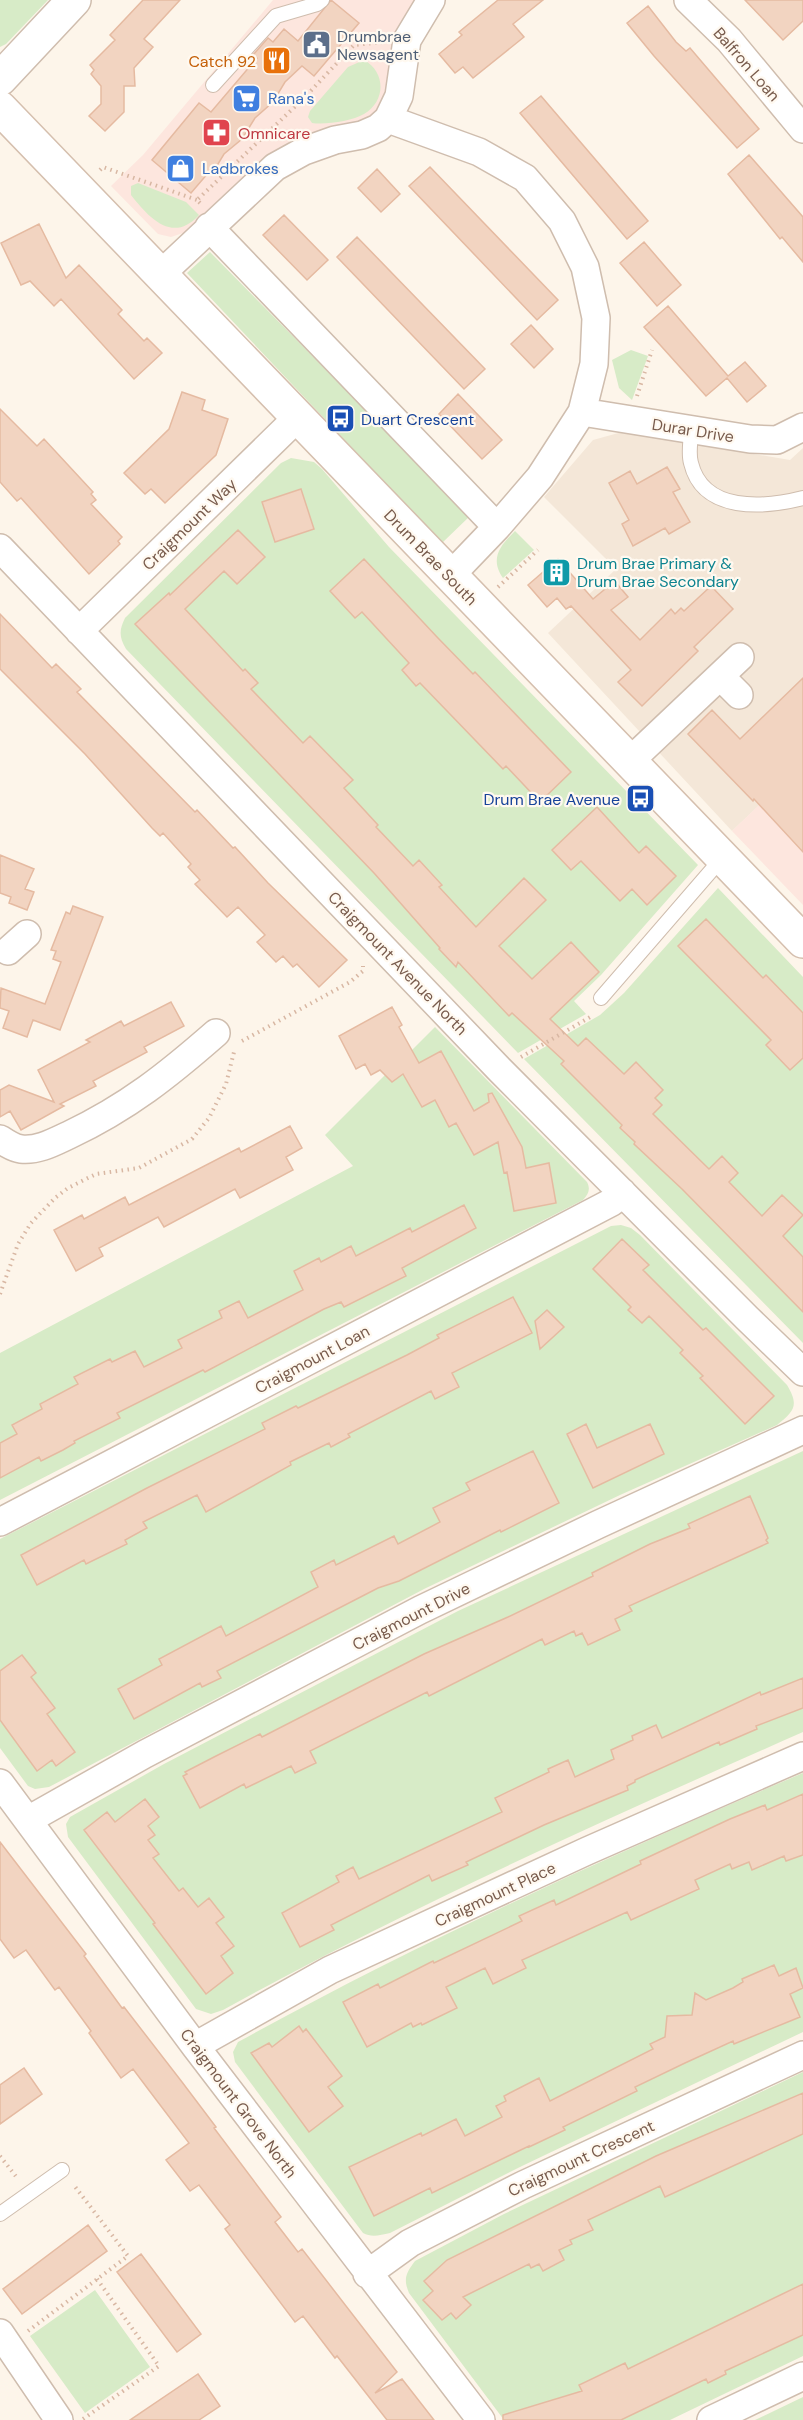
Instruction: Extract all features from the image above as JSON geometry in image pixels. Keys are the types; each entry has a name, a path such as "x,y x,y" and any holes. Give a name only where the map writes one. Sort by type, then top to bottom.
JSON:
{"main road":[{"path":"0,79 74,0"},
{"name":"Drum Brae South","path":"0,108 162,273 478,605 723,857 800,932"}],"street":[{"path":"162,273 275,167 304,151 335,140 362,135 378,128 388,119 399,96 407,40 431,0"},
{"name":"Balfron Loan","path":"688,0 729,40 803,129"},
{"path":"388,119 480,152 525,178 561,221 585,267 596,318 594,364 582,412 540,477 497,527 450,576"},
{"path":"213,224 497,527"},
{"name":"Durar Drive","path":"582,412 750,439 777,440 803,428"},
{"name":"Craigmount Way","path":"79,631 298,417"},
{"name":"Craigmount Avenue North","path":"0,548 499,1069 803,1372"},
{"path":"630,761 740,657"},
{"path":"720,676 739,695"},
{"path":"0,1139 20,1149 35,1148 46,1146 94,1123 151,1088 216,1032"},
{"name":"Craigmount Loan","path":"0,1522 612,1202 622,1192"},
{"name":"Craigmount Drive","path":"28,1820 145,1754 420,1610 803,1430"},
{"name":"Craigmount Place","path":"195,2046 330,1970 587,1851 803,1756"},
{"name":"Craigmount Grove North","path":"0,1783 195,2046 480,2420"},
{"name":"Craigmount Crescent","path":"367,2274 410,2242 523,2185 803,2055"},
{"path":"4,2339 59,2420"},
{"path":"711,2420 803,2376"}],"lane":[{"path":"213,85 276,16 318,4 322,0"},
{"path":"691,430 690,462 700,484 712,496 728,502 746,504 780,504 803,498"},
{"path":"601,998 723,857"},
{"path":"0,2214 62,2170"}],"path":[{"path":"197,200 305,97 354,45 407,40"},
{"path":"71,180 103,167 197,200 213,224"},
{"path":"630,420 652,350"},
{"path":"478,605 538,550"},
{"path":"0,1294 18,1244 30,1223 44,1207 69,1188 96,1174 139,1168 192,1138 209,1118 226,1084 234,1051 244,1039 350,982 363,971 364,951 377,940"},
{"path":"499,1069 600,1011 601,998"},
{"path":"0,2156 29,2193"},
{"path":"4,2339 97,2279 128,2256 62,2170"},
{"path":"82,2420 159,2366 97,2279"}],"shaded area":[{"path":"273,0 423,0 390,87 376,115 364,124 313,133 282,149 195,229 171,237 158,234 111,186 143,155"},
{"path":"622,432 790,460 803,448 803,764 732,831 548,633 616,569 544,497 593,440"},
{"path":"803,763 803,905 732,831"}],"green space":[{"path":"0,0 48,0 6,44 0,47"},
{"path":"364,60 371,65 379,79 380,87 376,102 359,116 346,120 312,123 308,117 310,111 348,67"},
{"path":"138,183 186,202 199,215 180,227 162,225 131,195 131,186"},
{"path":"210,252 470,516 442,543 187,273"},
{"path":"631,350 648,356 632,400 619,388 612,360"},
{"path":"291,458 314,462 322,469 389,547 698,865 601,975 574,1001 586,1014 518,1053 126,649 122,641 121,630 125,618 281,463"},
{"path":"515,531 534,550 503,578 497,564 498,552"},
{"path":"718,888 803,977 803,1343 524,1059 600,1015 624,993"},
{"path":"435,1027 587,1182 588,1192 583,1200 0,1500 0,1353 353,1166 325,1135 385,1075 392,1082 403,1074 460,1086 441,1051 414,1066 405,1057"},
{"path":"621,1225 631,1228 640,1235 787,1385 794,1403 788,1416 777,1425 620,1495 424,1589 49,1787 35,1789 28,1786 0,1748 0,1539 611,1226"},
{"path":"803,1451 803,1732 437,1899 223,2010 211,2014 196,2009 68,1837 66,1824 70,1817 164,1764 458,1611"},
{"path":"803,1773 803,2032 522,2166 390,2233 376,2236 363,2233 235,2062 233,2052 238,2042 376,1969 517,1900"},
{"path":"803,2072 803,2356 670,2420 504,2420 409,2293 406,2276 415,2261 504,2214"},
{"path":"95,2290 150,2367 85,2413 30,2336"},
{"path":"803,2397 803,2420 755,2420"}],"building":[{"path":"143,0 180,0 144,39 153,47 134,68 135,86 124,86 124,112 105,131 89,116 101,104 101,86 91,74 94,70 90,65 115,40 110,35"},
{"path":"331,0 359,23 314,76 302,66 285,82 273,102 255,118 242,139 224,154 212,174 209,172 191,193 152,160 199,103 211,112 257,58 253,55 268,38 273,42 284,29 298,41"},
{"path":"498,0 543,0 513,24 524,37 473,78 463,67 455,73 439,54 462,35 459,32"},
{"path":"745,0 803,0 803,21 783,40"},
{"path":"648,6 676,42 686,51 690,48 759,129 737,148 627,23"},
{"path":"541,96 648,221 627,239 520,113"},
{"path":"749,155 803,217 803,262 782,237 780,239 728,174"},
{"path":"430,167 558,300 537,320 409,186"},
{"path":"377,169 400,194 381,212 358,188"},
{"path":"284,215 328,260 307,280 263,235"},
{"path":"39,224 66,278 79,265 122,310 118,314 144,341 147,338 162,353 134,379 61,299 54,306 30,281 21,285 1,243"},
{"path":"357,237 485,369 464,389 337,257"},
{"path":"644,242 681,285 657,306 620,263"},
{"path":"668,306 728,376 745,362 766,386 747,402 727,378 706,396 644,327"},
{"path":"531,325 553,349 534,368 511,344"},
{"path":"182,392 205,400 202,410 228,419 216,455 165,503 151,489 145,494 124,473 169,429"},
{"path":"458,394 502,440 482,459 439,414"},
{"path":"0,409 37,446 44,439 93,492 91,494 96,500 91,504 122,537 118,541 120,544 89,574 21,498 17,501 0,482"},
{"path":"667,467 680,489 673,492 690,522 669,534 665,528 633,546 622,524 629,520 609,483 630,471 637,484"},
{"path":"301,489 314,529 275,542 262,502"},
{"path":"238,530 265,557 237,584 224,571 185,609 243,671 245,669 258,683 251,689 303,743 310,736 353,780 344,788 378,825 376,827 413,866 419,860 442,885 439,887 476,927 524,878 546,900 499,946 532,979 571,942 599,972 550,1019 578,1046 586,1038 624,1074 636,1062 663,1090 655,1098 662,1105 653,1114 709,1169 722,1156 738,1173 729,1182 762,1216 782,1195 803,1215 783,1236 803,1257 803,1312 682,1189 634,1144 635,1142 620,1128 622,1125 561,1064 564,1061 512,1013 509,1016 458,962 456,967 374,873 135,624 169,593 170,595"},
{"path":"364,559 437,637 473,674 475,672 571,772 540,802 506,766 503,769 420,683 416,686 402,670 409,663 362,612 355,618 330,591"},
{"path":"558,559 593,599 610,585 618,585 628,597 611,610 640,640 671,609 675,614 681,608 684,611 711,586 733,609 694,647 698,651 642,706 618,682 631,670 571,606 566,609 557,598 547,607 528,585"},
{"path":"0,614 52,668 56,664 81,689 77,692 195,812 197,810 233,848 235,847 268,883 347,960 319,987 297,964 293,967 283,956 276,962 257,942 265,935 238,907 227,917 195,884 200,880 188,867 191,864 163,833 160,836 152,828 85,754 0,669"},
{"path":"803,678 803,852 754,799 753,801 688,734 712,710 740,739"},
{"path":"597,807 639,853 646,846 676,876 647,905 632,889 620,901 581,861 571,870 552,850"},
{"path":"0,855 34,869 25,889 34,892 27,910 9,903 11,897 0,893"},
{"path":"73,906 103,917 60,1030 33,1020 27,1037 3,1028 9,1011 0,1008 1,988 45,1004 61,962 53,959 56,951 51,950 66,912 70,914"},
{"path":"706,919 763,978 766,975 803,1013 803,1058 790,1070 766,1045 771,1040 678,946"},
{"path":"171,1002 184,1026 144,1047 147,1052 93,1081 96,1086 60,1104 64,1106 21,1130 10,1111 0,1117 0,1090 9,1085 54,1102 38,1070 90,1042 86,1040 121,1021 124,1026"},
{"path":"392,1007 402,1025 399,1027 419,1063 441,1051 474,1111 489,1102 488,1094 492,1093 522,1147 526,1168 549,1163 556,1203 514,1211 507,1172 504,1173 498,1142 474,1155 456,1123 449,1127 435,1100 422,1107 403,1074 392,1082 380,1070 371,1075 365,1064 356,1069 339,1036"},
{"path":"290,1126 302,1148 286,1157 293,1170 240,1198 235,1189 164,1227 158,1217 99,1248 103,1256 76,1271 54,1230 82,1215 84,1219 125,1197 129,1205 239,1148 241,1152"},
{"path":"464,1205 476,1228 402,1268 406,1276 344,1307 341,1302 324,1309 205,1372 203,1370 117,1413 120,1418 74,1441 75,1443 63,1450 41,1461 39,1457 0,1478 0,1443 17,1434 12,1425 42,1409 40,1404 78,1384 74,1377 110,1359 112,1362 135,1351 144,1367 182,1348 178,1340 222,1318 219,1311 239,1301 248,1318 303,1290 294,1271 319,1258 321,1262 351,1246 356,1256 410,1228 412,1232"},
{"path":"622,1239 649,1265 643,1270 703,1330 706,1328 774,1396 745,1424 700,1378 703,1376 680,1353 683,1350 649,1316 642,1323 628,1310 631,1307 593,1269"},
{"path":"513,1297 532,1333 452,1373 459,1387 435,1399 431,1391 348,1434 350,1437 331,1447 329,1443 290,1462 291,1465 206,1512 197,1495 143,1522 147,1528 125,1540 127,1544 86,1564 84,1560 37,1585 21,1555 265,1429 262,1423 407,1355 439,1338 437,1335"},
{"path":"547,1310 564,1327 540,1349 535,1321"},
{"path":"586,1424 597,1448 650,1424 664,1454 593,1488 567,1434"},
{"path":"533,1451 559,1503 399,1581 378,1588 217,1671 221,1678 202,1687 200,1683 134,1719 118,1689 162,1665 159,1659 221,1626 226,1636 318,1587 311,1572 334,1560 336,1565 394,1536 398,1544 440,1522 433,1508 470,1490 466,1483"},
{"path":"750,1496 768,1543 629,1606 632,1611 615,1619 620,1630 588,1645 582,1633 576,1636 574,1631 545,1645 542,1639 429,1696 427,1692 310,1751 316,1763 295,1773 291,1766 246,1788 244,1784 200,1808 183,1776 187,1774 185,1772 260,1734 262,1737 424,1654 593,1576 592,1573 650,1544 690,1528 688,1524"},
{"path":"22,1655 36,1673 31,1677 55,1708 47,1714 75,1752 56,1766 52,1760 37,1771 0,1720 0,1671"},
{"path":"803,1678 803,1708 756,1726 757,1729 720,1745 719,1742 635,1780 627,1786 628,1790 544,1825 466,1862 468,1865 432,1881 429,1875 331,1925 334,1930 300,1947 282,1913 339,1882 336,1876 353,1867 359,1879 502,1812 495,1798 549,1772 548,1769 568,1760 575,1777 614,1759 611,1750 633,1740 632,1736 656,1725 662,1738 760,1692 761,1695"},
{"path":"803,1794 803,1855 786,1861 784,1856 752,1870 749,1862 732,1869 730,1864 695,1880 699,1889 631,1920 627,1912 522,1960 526,1968 493,1984 485,1968 446,1987 457,2008 422,2025 421,2023 413,2027 411,2023 367,2047 343,2002 378,1984 380,1988 433,1961 434,1963 522,1921 519,1916 554,1900 556,1905 641,1864 640,1861 730,1819 765,1805 767,1810"},
{"path":"145,1799 159,1817 148,1826 155,1835 148,1840 159,1854 153,1858 179,1891 183,1888 198,1907 209,1898 224,1917 216,1923 234,1946 221,1956 233,1973 206,1994 84,1830 107,1812 115,1822"},
{"path":"0,1842 86,1954 84,1956 122,2008 124,2007 216,2127 214,2128 281,2217 275,2222 298,2252 302,2249 397,2372 375,2393 402,2379 434,2420 387,2420 303,2316 295,2322 225,2229 230,2225 199,2185 190,2191 166,2160 189,2143 133,2069 121,2078 59,1987 55,1990 26,1950 14,1958 0,1939"},
{"path":"774,1965 779,1976 796,1968 803,1988 790,1994 800,2017 734,2044 733,2041 685,2063 635,2087 637,2091 563,2127 565,2130 432,2193 430,2188 374,2216 349,2167 456,2119 465,2136 502,2117 496,2106 506,2101 504,2096 539,2078 550,2101 653,2049 650,2044 665,2037 667,2016 692,2015 695,1993 706,2000 733,1988 743,1982 742,1979"},
{"path":"299,2026 303,2032 306,2029 342,2076 328,2087 343,2106 309,2132 251,2053 269,2043 272,2047"},
{"path":"24,2068 42,2094 0,2124 0,2085"},
{"path":"803,2093 803,2134 665,2197 660,2186 588,2220 593,2230 570,2240 572,2244 559,2250 564,2260 543,2271 539,2264 531,2268 529,2264 463,2297 471,2305 456,2319 451,2313 442,2320 423,2300 433,2291 424,2281 447,2260 656,2156"},
{"path":"88,2225 107,2251 22,2314 3,2289"},
{"path":"141,2254 201,2334 177,2352 117,2272"},
{"path":"803,2284 803,2335 725,2371 726,2374 708,2383 706,2379 621,2420 503,2420 503,2415 582,2391 579,2385 625,2363 628,2369"},
{"path":"198,2374 220,2406 199,2420 130,2420"}],"place":[{"name":"Drumbrae Newsagent","path":"316,45"},
{"name":"Catch 92","path":"277,61"},
{"name":"Rana's","path":"247,98"},
{"name":"Omnicare","path":"217,133"},
{"name":"Ladbrokes","path":"181,168"},
{"name":"Duart Crescent","path":"340,419"},
{"name":"Drum Brae Primary & Drum Brae Secondary","path":"556,572"},
{"name":"Drum Brae Avenue","path":"641,799"}]}
